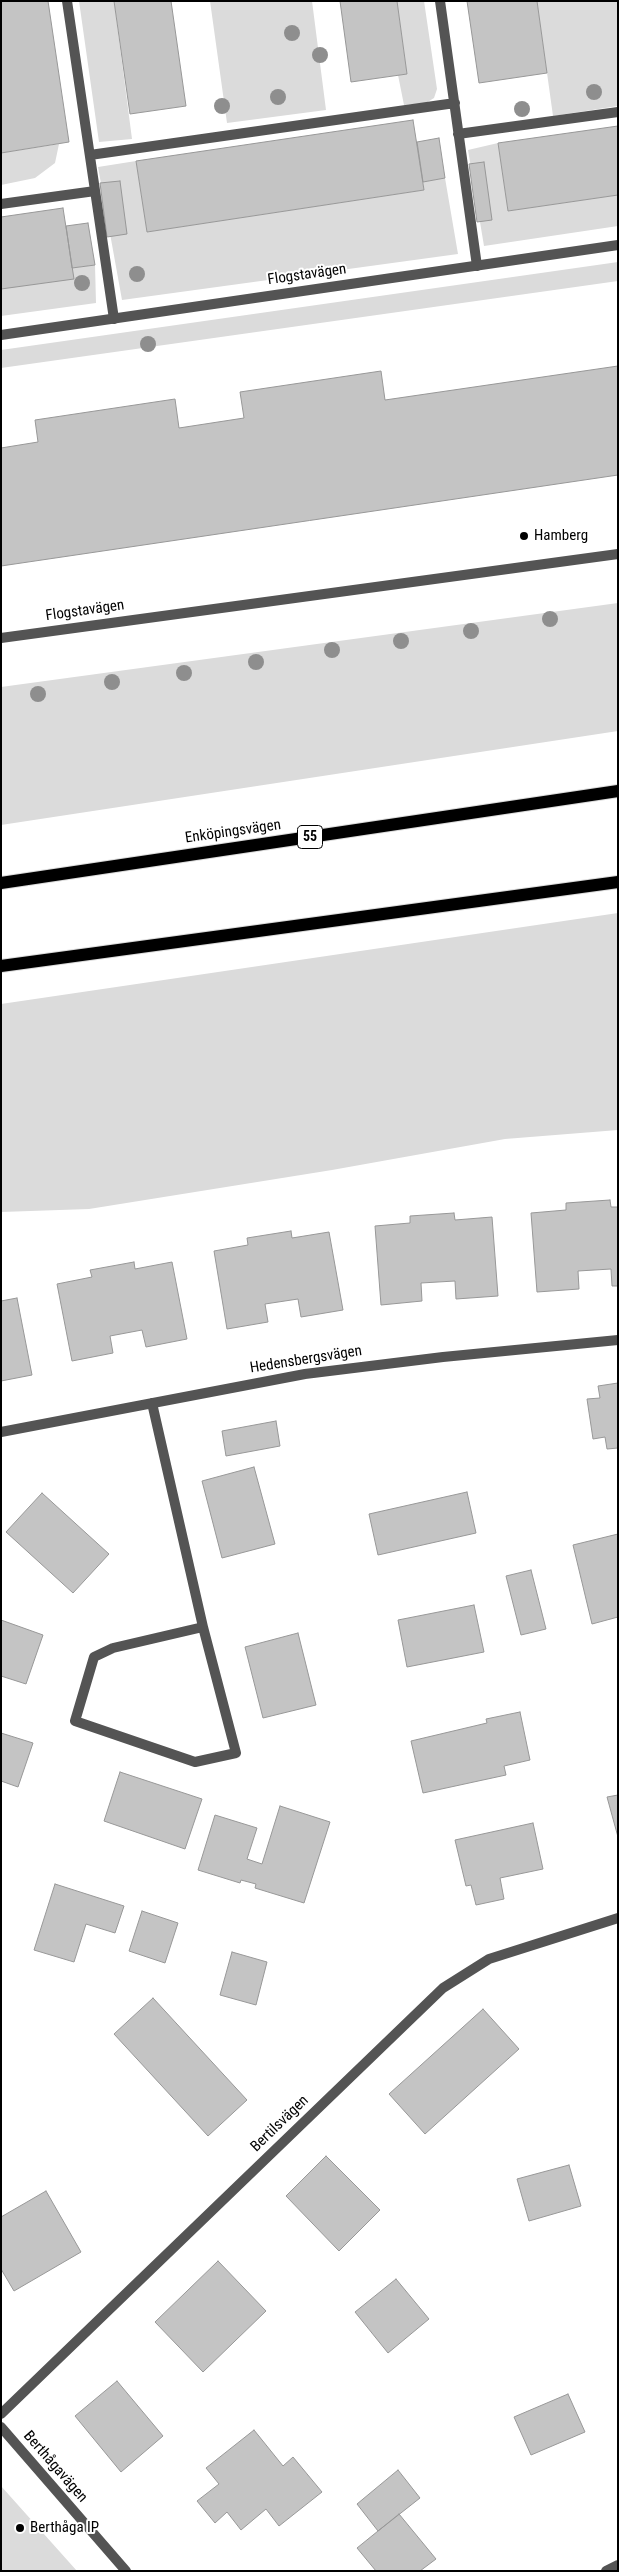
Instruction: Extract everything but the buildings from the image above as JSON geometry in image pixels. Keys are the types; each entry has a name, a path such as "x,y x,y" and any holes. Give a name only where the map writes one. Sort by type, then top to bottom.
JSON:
{"main road":[{"name":"Enköpingsvägen","path":"1,883 618,791"},
{"path":"1,966 618,882"}],"street":[{"path":"67,1 114,319"},
{"path":"440,1 478,266"},
{"path":"90,155 455,103"},
{"path":"458,134 618,112"},
{"path":"1,204 95,191"},
{"name":"Flogstavägen","path":"1,335 618,245"},
{"name":"Flogstavägen","path":"1,638 618,554"},
{"name":"Hedensbergsvägen","path":"1,1432 305,1374 443,1357 618,1340"},
{"path":"152,1403 203,1627 236,1753 195,1762 75,1721 94,1657 113,1648 203,1627"},
{"name":"Bertilsvägen","path":"1,2414 444,1988 488,1958 618,1918"},
{"name":"Berthågavägen","path":"1,2427 126,2571"},
{"path":"606,2571 618,2565"}],"shaded area":[{"path":"79,1 114,1 132,139 99,142"},
{"path":"210,1 312,1 326,110 227,123"},
{"path":"397,1 424,1 437,89 434,98 426,103 404,105 398,75 407,74"},
{"path":"537,1 618,1 618,106 553,116"},
{"path":"498,143 508,211 618,195 618,226 484,246 468,150"},
{"path":"59,144 55,163 35,178 1,185 1,153"},
{"path":"136,161 147,232 424,190 423,182 445,178 458,254 122,300 98,167"},
{"path":"618,262 618,281 1,368 1,350"},
{"path":"95,265 96,303 1,316 1,289 72,268"},
{"path":"618,603 618,731 1,825 1,687"},
{"path":"618,913 618,1130 505,1139 332,1170 89,1209 1,1212 1,1004"},
{"name":"Berthåga IP","path":"1,2486 77,2571 1,2571"}],"place":[{"name":"Hamberg","path":"524,536"},
{"name":"Berthåga IP","path":"20,2528"}]}
